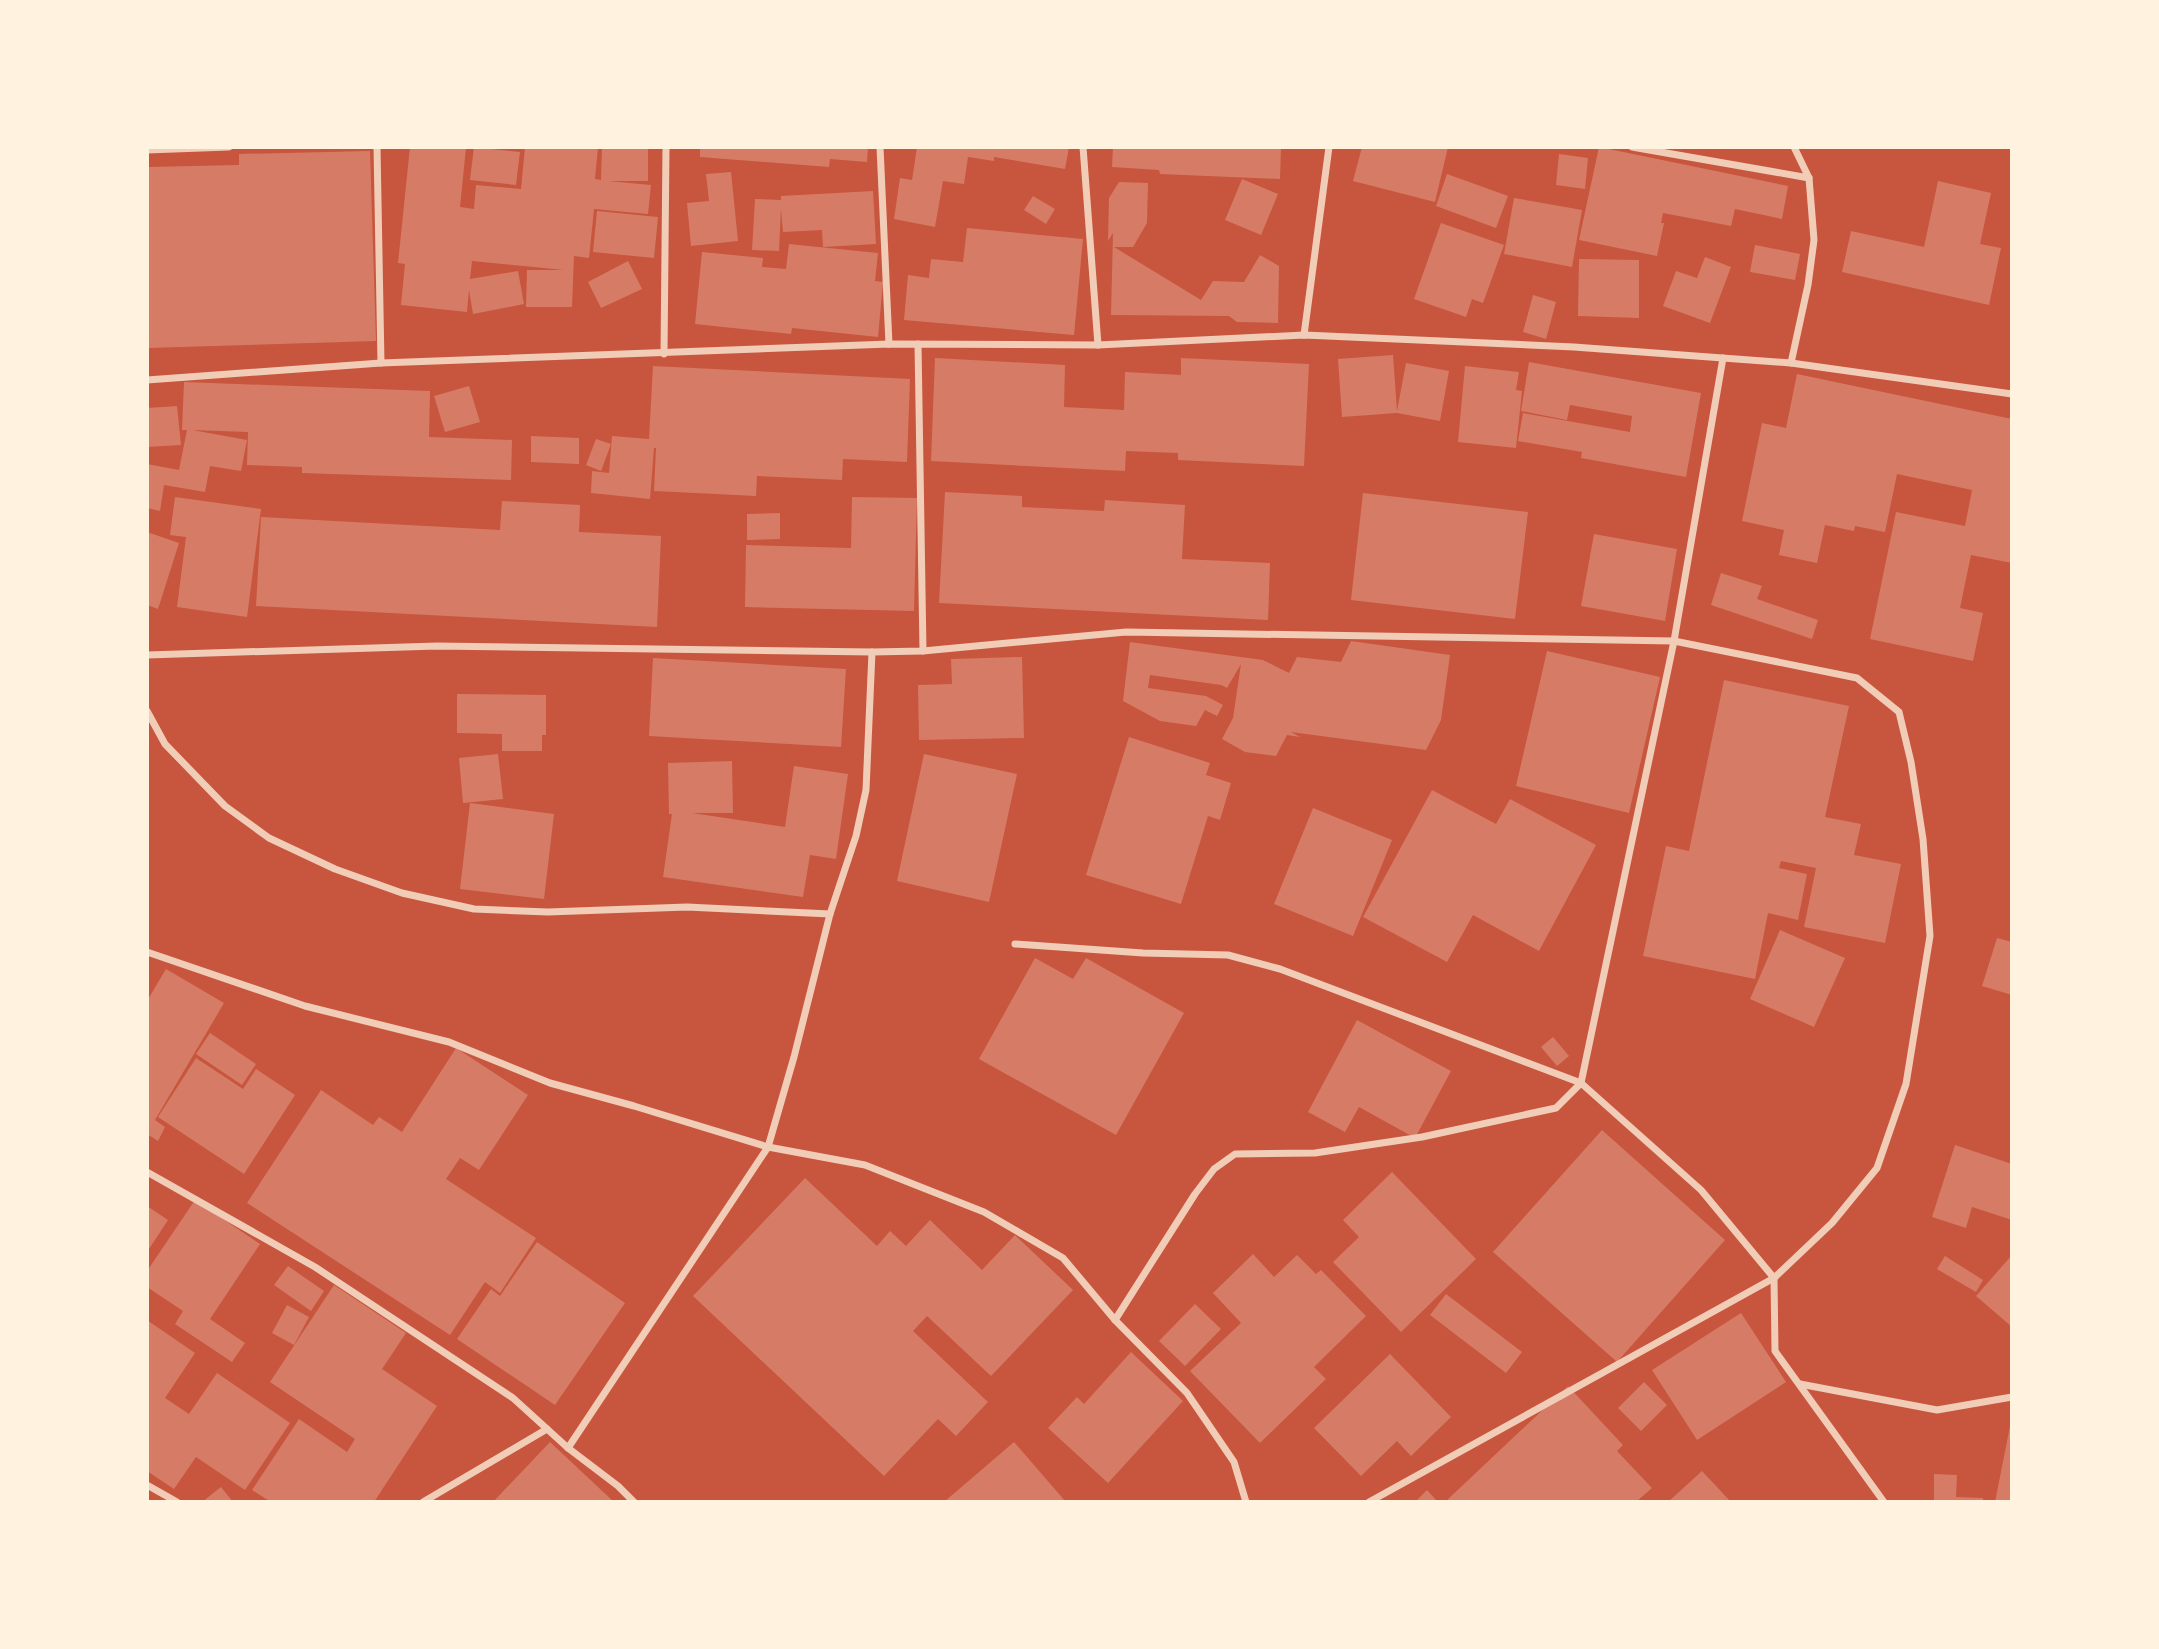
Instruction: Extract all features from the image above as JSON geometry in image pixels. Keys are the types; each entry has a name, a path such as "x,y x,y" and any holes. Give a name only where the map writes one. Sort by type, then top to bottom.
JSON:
{"street":[{"path":"147,150 229,147"},
{"path":"377,147 381,363"},
{"path":"664,354 666,147"},
{"path":"880,147 889,344"},
{"path":"1083,147 1098,345"},
{"path":"1304,335 1329,147"},
{"path":"1632,147 1809,178"},
{"path":"1791,363 1808,285 1814,240 1809,178 1794,147"},
{"path":"147,380 381,363 889,344 1098,345 1304,335 1574,346 1791,363 2012,394"},
{"path":"918,344 923,651"},
{"path":"1115,1320 1195,1194 1214,1169 1235,1154 1315,1153 1422,1137 1556,1108 1581,1083 1674,640 1723,358"},
{"path":"147,655 437,646 923,651 1126,632 1674,640 1857,678 1899,712 1911,762 1923,839 1930,936 1906,1084 1877,1168 1832,1223 1774,1278 1369,1502"},
{"path":"568,1448 768,1147 830,914 856,836 866,790 872,652"},
{"path":"147,711 165,744 225,806 269,838 335,869 402,893 474,909 548,912 687,907 830,914"},
{"path":"1016,944 1143,953 1228,955 1280,969 1581,1083 1701,1190 1774,1278 1775,1351 1884,1502"},
{"path":"147,952 305,1006 449,1042 550,1083 768,1147 865,1165 984,1212 1063,1258 1115,1320 1187,1393 1234,1462 1246,1502"},
{"path":"147,1172 315,1267 513,1398 634,1502"},
{"path":"1800,1384 1937,1410 2012,1397"},
{"path":"423,1502 547,1429"},
{"path":"147,1485 177,1502"}],"building":[{"path":"410,147 466,148 460,207 474,209 476,185 521,189 525,147 598,147 595,179 601,180 602,147 648,147 648,181 608,181 651,185 648,214 594,209 589,258 574,256 572,307 526,307 527,270 564,270 472,261 470,279 518,271 524,304 473,314 469,290 467,312 401,305 405,264 398,263"},
{"path":"474,147 520,152 516,185 470,180"},
{"path":"700,147 868,147 867,162 830,159 829,167 700,157"},
{"path":"917,147 1069,147 1065,169 994,157 994,161 968,157 964,184 943,181 935,227 894,219 900,178 912,180"},
{"path":"1113,147 1281,147 1280,179 1160,174 1159,170 1112,167"},
{"path":"1362,147 1448,147 1435,202 1353,181"},
{"path":"1599,147 1788,186 1782,219 1735,209 1731,226 1663,213 1661,223 1664,223 1657,256 1579,240"},
{"path":"370,151 376,341 147,348 147,167 239,165 239,154"},
{"path":"1559,154 1588,158 1585,189 1556,185"},
{"path":"731,172 738,241 691,246 687,203 709,201 706,174"},
{"path":"1447,174 1508,196 1496,228 1436,206"},
{"path":"1242,179 1278,194 1261,235 1225,220"},
{"path":"1938,181 1991,193 1980,244 2001,248 1989,305 1842,272 1851,231 1924,247"},
{"path":"1119,182 1148,183 1147,223 1133,247 1114,247 1201,300 1213,281 1244,282 1260,255 1279,266 1278,323 1237,322 1229,316 1111,315 1113,233 1108,241 1109,198"},
{"path":"873,191 876,244 823,247 822,230 783,232 781,209 779,251 752,250 755,199 781,200 781,196"},
{"path":"1033,196 1055,209 1046,224 1024,210"},
{"path":"1514,198 1582,210 1572,267 1504,254"},
{"path":"597,211 658,217 654,258 593,252"},
{"path":"1441,223 1504,245 1483,303 1472,299 1466,317 1414,299"},
{"path":"967,228 1083,239 1074,335 904,320 908,275 929,278 931,259 963,262"},
{"path":"789,244 878,253 875,281 883,282 878,337 792,328 791,334 695,324 702,252 763,258 762,267 786,269"},
{"path":"1755,245 1800,254 1795,280 1750,272"},
{"path":"1705,257 1731,267 1710,323 1663,306 1676,271 1697,278"},
{"path":"1579,259 1639,260 1639,318 1578,316"},
{"path":"628,261 642,289 601,308 588,282"},
{"path":"1533,295 1556,302 1546,339 1523,332"},
{"path":"1393,355 1397,411 1406,363 1449,371 1440,421 1397,413 1342,417 1338,359"},
{"path":"935,358 1065,365 1064,407 1124,410 1125,372 1181,375 1181,358 1309,364 1304,466 1178,460 1178,453 1126,451 1125,471 931,461"},
{"path":"1529,362 1701,393 1686,477 1581,458 1582,452 1518,441 1523,413 1630,432 1632,416 1570,405 1567,420 1521,411"},
{"path":"653,366 910,379 907,462 843,459 842,480 757,476 756,496 654,491 654,448 650,499 591,493 592,471 609,473 612,436 649,439"},
{"path":"1465,366 1519,372 1516,390 1522,391 1516,448 1458,442"},
{"path":"1797,374 2012,419 2012,563 1971,555 1960,608 1983,613 1973,661 1870,639 1896,512 1965,526 1972,490 1897,474 1885,532 1855,526 1854,531 1825,525 1817,563 1779,555 1784,530 1742,521 1762,423 1786,428"},
{"path":"184,382 430,391 429,437 512,440 511,480 302,473 302,467 247,465 248,432 192,430 247,440 241,471 210,466 205,492 164,485 160,511 147,508 147,464 179,470 187,430 182,430"},
{"path":"469,386 480,422 445,432 434,396"},
{"path":"177,406 181,445 147,447 147,408"},
{"path":"531,436 579,438 579,464 531,462"},
{"path":"596,439 611,444 601,471 586,465"},
{"path":"945,492 1022,496 1022,507 1104,511 1105,500 1185,505 1182,559 1270,563 1268,620 939,603"},
{"path":"1363,493 1528,512 1515,619 1351,600"},
{"path":"175,497 261,509 247,617 177,607 186,537 170,535"},
{"path":"852,497 917,498 914,611 745,607 746,545 851,548"},
{"path":"502,501 580,505 579,532 661,536 657,627 256,606 261,517 500,530"},
{"path":"780,513 780,539 747,540 747,514"},
{"path":"147,532 179,543 158,609 147,605"},
{"path":"1594,534 1677,549 1665,621 1581,606"},
{"path":"1721,573 1762,586 1757,599 1818,620 1812,639 1711,605"},
{"path":"1351,641 1450,655 1441,720 1426,750 1291,732 1300,737 1287,735 1276,756 1245,752 1222,739 1233,718 1241,664 1227,688 1150,675 1148,688 1206,696 1223,705 1217,716 1205,710 1196,726 1160,721 1123,701 1130,642 1263,660 1289,673 1297,657 1341,662"},
{"path":"1547,651 1660,677 1629,813 1516,786"},
{"path":"1022,657 1024,738 919,740 918,685 952,684 951,659"},
{"path":"653,658 846,669 841,747 649,736"},
{"path":"1724,680 1849,706 1825,817 1861,824 1854,855 1901,864 1885,943 1804,927 1816,868 1781,861 1779,868 1807,874 1798,920 1768,913 1755,979 1643,956 1666,846 1689,851"},
{"path":"457,694 546,695 546,735 542,735 542,751 502,751 502,734 457,733"},
{"path":"1129,737 1210,763 1206,775 1231,783 1220,820 1208,816 1181,904 1086,875"},
{"path":"498,754 503,799 463,803 459,758"},
{"path":"924,754 1017,774 989,902 897,881"},
{"path":"732,761 733,813 692,813 785,827 794,766 848,774 836,859 810,855 803,897 663,877 672,814 669,814 668,763"},
{"path":"1432,790 1496,824 1510,799 1596,845 1539,951 1473,915 1447,962 1363,917"},
{"path":"470,803 554,814 544,899 460,889"},
{"path":"1313,808 1392,840 1353,936 1274,904"},
{"path":"1780,930 1845,958 1814,1027 1750,999"},
{"path":"1997,938 2012,942 2012,995 1982,986"},
{"path":"1035,958 1073,979 1086,958 1184,1013 1116,1135 979,1059"},
{"path":"166,969 224,1003 155,1120 165,1127 158,1141 147,1134 147,1001"},
{"path":"1357,1020 1451,1071 1415,1138 1359,1107 1345,1132 1308,1112"},
{"path":"210,1033 256,1064 242,1085 196,1054"},
{"path":"1553,1037 1569,1056 1557,1066 1541,1047"},
{"path":"456,1048 528,1095 479,1170 460,1158 446,1179 536,1238 500,1293 485,1282 450,1335 247,1203 321,1090 373,1125 379,1117 402,1132"},
{"path":"196,1058 243,1089 256,1069 295,1095 244,1174 158,1117"},
{"path":"1602,1130 1725,1240 1617,1362 1493,1252"},
{"path":"1955,1145 2012,1164 2012,1220 1972,1207 1966,1228 1932,1217"},
{"path":"1392,1172 1476,1259 1401,1332 1333,1262 1359,1237 1343,1220"},
{"path":"805,1178 877,1246 890,1231 906,1246 930,1220 982,1270 1015,1235 1073,1290 991,1376 927,1316 913,1331 988,1402 956,1436 938,1419 884,1476 693,1296"},
{"path":"195,1200 260,1244 210,1319 245,1343 232,1362 175,1324 183,1311 147,1287 147,1271"},
{"path":"147,1206 168,1220 147,1252"},
{"path":"537,1242 625,1303 555,1405 457,1339 491,1289 500,1296"},
{"path":"1253,1254 1274,1277 1297,1255 1316,1274 1321,1270 1366,1316 1314,1367 1326,1379 1260,1443 1190,1371 1241,1323 1213,1293"},
{"path":"2012,1255 2012,1327 1976,1296"},
{"path":"1945,1256 1983,1280 1976,1292 1937,1269"},
{"path":"288,1266 324,1291 311,1311 274,1285"},
{"path":"334,1285 406,1333 382,1369 437,1406 374,1502 271,1502 252,1490 299,1419 347,1452 355,1439 270,1382"},
{"path":"1446,1294 1522,1352 1506,1373 1430,1315"},
{"path":"1195,1304 1221,1329 1185,1366 1159,1341"},
{"path":"287,1305 309,1317 294,1345 272,1333"},
{"path":"1741,1313 1786,1382 1697,1440 1652,1370"},
{"path":"147,1320 195,1353 165,1398 189,1414 217,1373 290,1423 245,1490 196,1457 174,1489 147,1471"},
{"path":"1131,1352 1183,1401 1108,1483 1048,1428 1077,1397 1084,1404"},
{"path":"1390,1354 1451,1417 1411,1456 1397,1441 1361,1476 1314,1428"},
{"path":"1644,1382 1667,1405 1641,1431 1618,1408"},
{"path":"1568,1386 1623,1445 1617,1451 1652,1488 1636,1502 1445,1502"},
{"path":"2011,1421 2012,1502 1995,1502"},
{"path":"550,1442 614,1502 493,1502"},
{"path":"1014,1442 1066,1502 944,1502"},
{"path":"1702,1471 1731,1502 1668,1502"},
{"path":"1934,1474 1957,1475 1956,1497 1983,1498 1983,1502 1934,1502"},
{"path":"221,1487 233,1502 202,1502"},
{"path":"1427,1490 1438,1502 1415,1502"}]}
